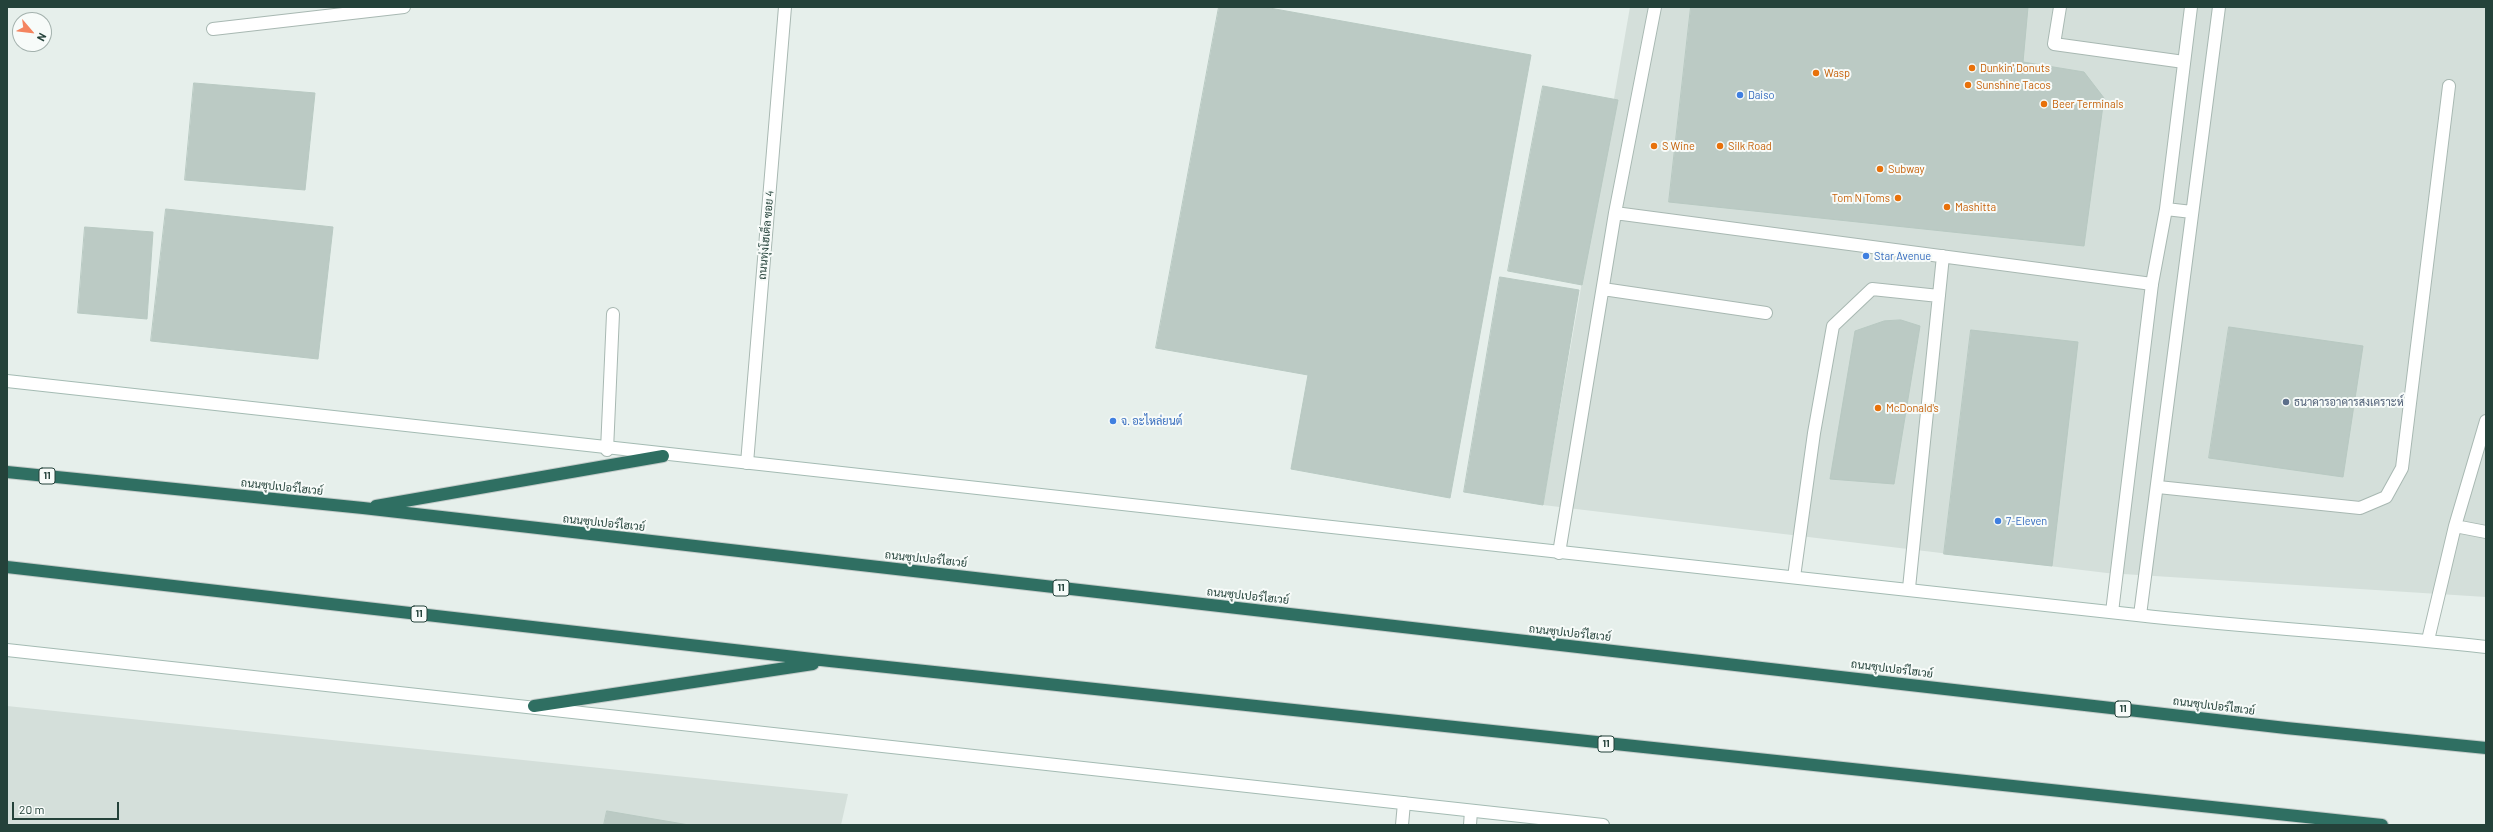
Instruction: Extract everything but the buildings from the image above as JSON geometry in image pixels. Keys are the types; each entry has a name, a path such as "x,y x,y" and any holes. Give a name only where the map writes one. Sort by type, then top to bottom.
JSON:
{"highway":[{"path":"363,508 663,456"},
{"name":"ถนนซุปเปอร์ไฮเวย์","path":"7,472 363,508 2286,728 2486,748"},
{"name":"11","path":"7,567 830,662 2382,825"},
{"path":"534,706 830,662"}],"main road":[{"path":"213,29 404,7"},
{"name":"ถนนทุ่งโฮเต็ล ซอย 4","path":"747,463 785,7"},
{"path":"1559,553 1615,213 1655,7"},
{"path":"2060,7 2054,44 2184,62"},
{"path":"2112,612 2152,284 2166,209 2191,7"},
{"path":"2140,615 2158,487 2219,7"},
{"path":"2158,487 2360,508 2386,497 2402,468 2449,86"},
{"path":"2166,209 2192,212"},
{"path":"1615,213 2152,284"},
{"path":"1909,588 1943,256"},
{"path":"1603,289 1766,313"},
{"path":"1794,577 1814,433 1833,326 1872,289 1939,296"},
{"path":"607,450 613,314"},
{"path":"7,381 607,450 747,463 1559,553 1909,588 2140,615 2428,640 2486,647"},
{"path":"2428,640 2455,526 2486,421"},
{"path":"2455,526 2486,532"},
{"path":"7,650 534,706 1603,825"},
{"path":"1402,825 1404,803"},
{"path":"1470,825 1471,811"}],"shaded area":[{"path":"1630,7 2486,7 2486,597 2107,573 1543,505"},
{"path":"7,706 848,794 841,825 7,825"}],"place":[{"name":"Dunkin' Donuts","path":"1972,68"},
{"name":"Wasp","path":"1816,73"},
{"name":"Sunshine Tacos","path":"1968,85"},
{"name":"Daiso","path":"1740,95"},
{"name":"Beer Terminals","path":"2044,104"},
{"name":"S Wine","path":"1654,146"},
{"name":"Silk Road","path":"1720,146"},
{"name":"Subway","path":"1880,169"},
{"name":"Tom N Toms","path":"1898,198"},
{"name":"Mashitta","path":"1947,207"},
{"name":"Star Avenue","path":"1866,256"},
{"name":"ธนาคารอาคารสงเคราะห์","path":"2286,402"},
{"name":"McDonald's","path":"1878,408"},
{"name":"จ. อะไหล่ยนต์","path":"1113,421"},
{"name":"7-Eleven","path":"1998,521"}]}
